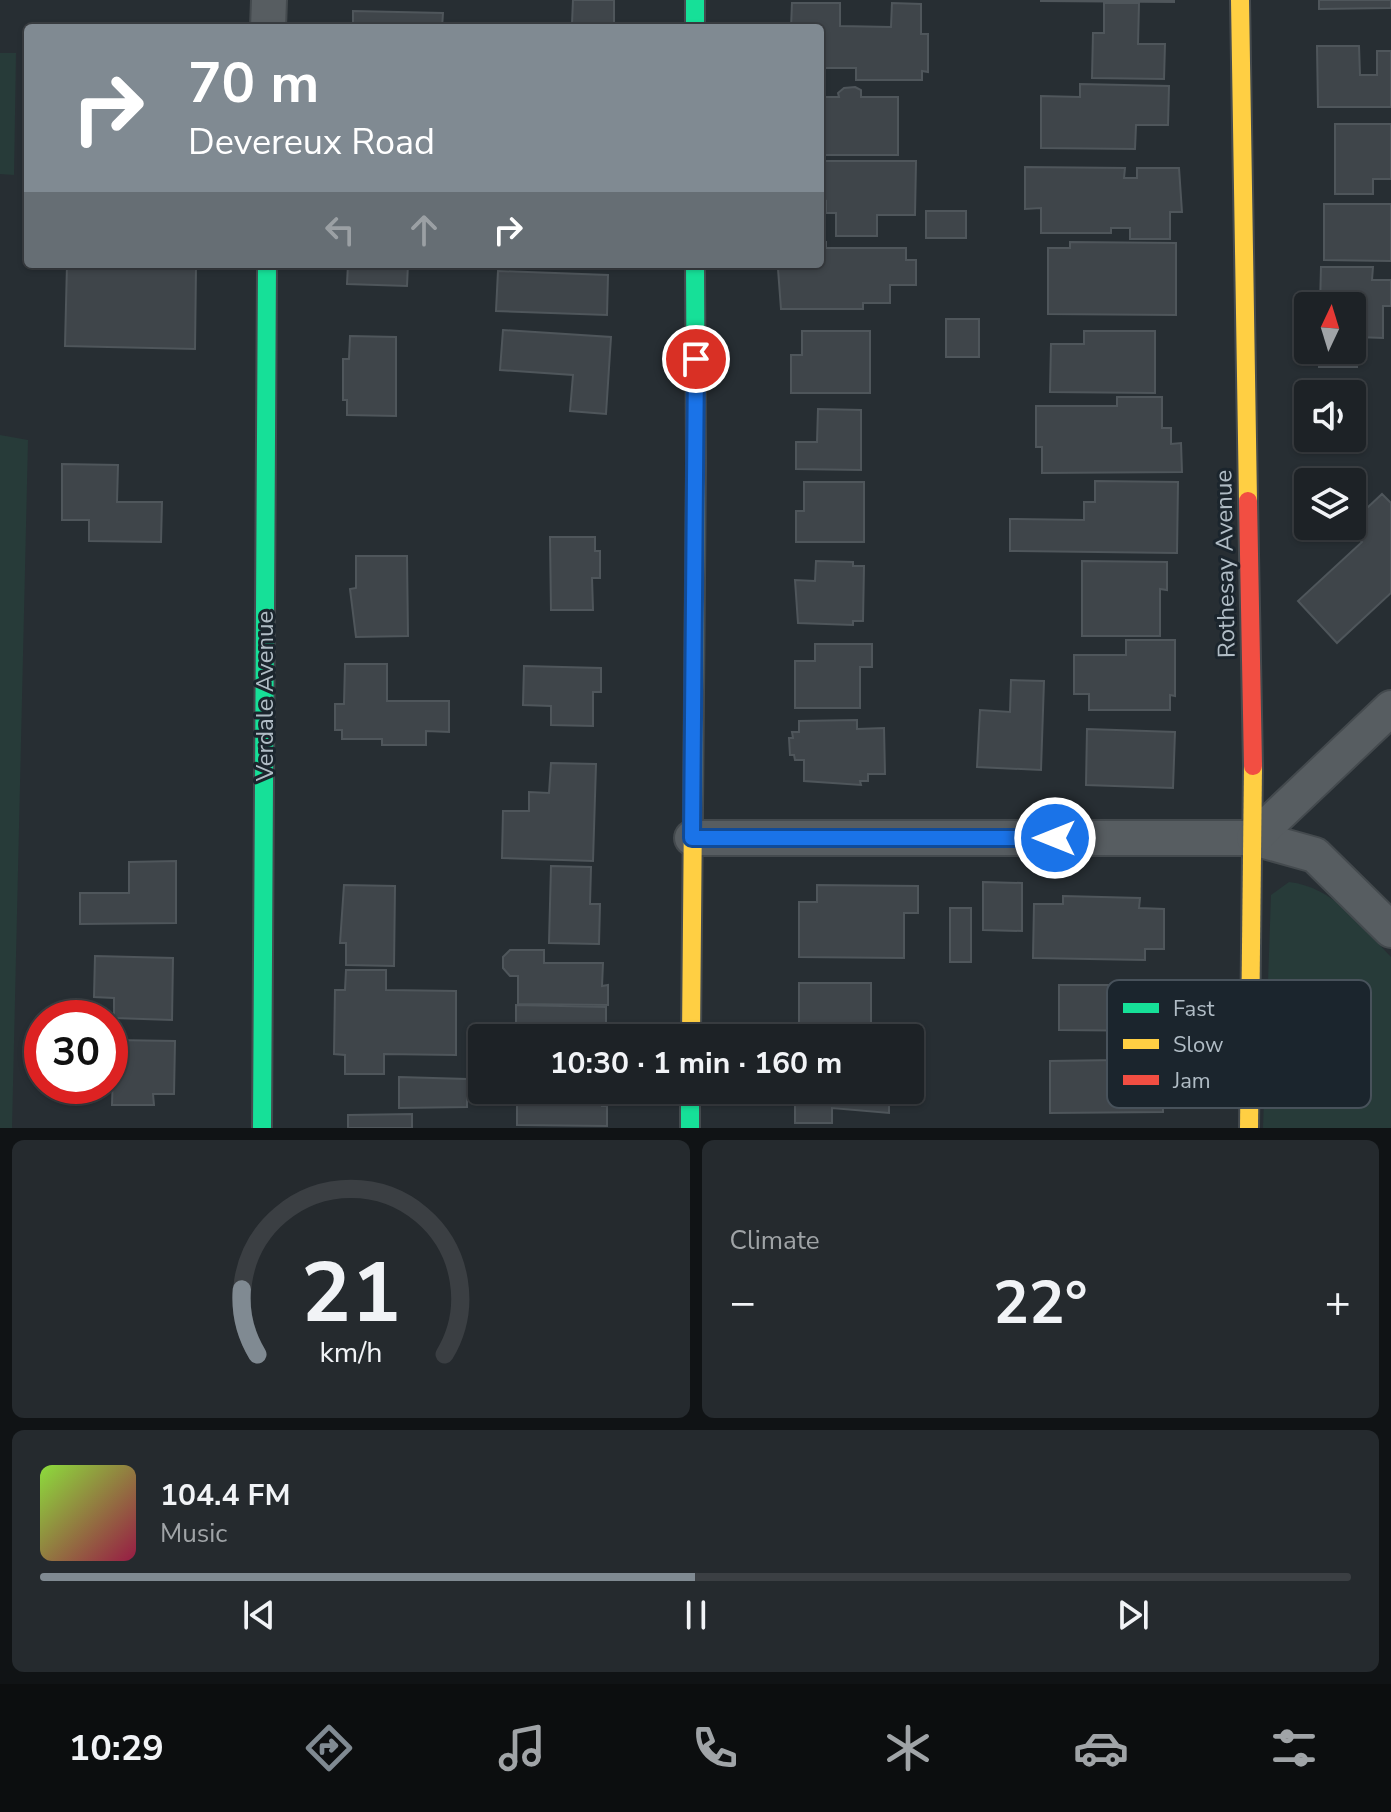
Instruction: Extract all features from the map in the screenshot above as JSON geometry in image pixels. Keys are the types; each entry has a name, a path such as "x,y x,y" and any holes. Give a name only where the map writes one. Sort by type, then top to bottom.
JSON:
{"street":[{"path":"268,24 269,0"},
{"path":"695,0 695,24"},
{"name":"Rothesay Avenue","path":"1240,0 1254,838 1252,980"},
{"name":"Verdale Avenue","path":"262,1128 267,268"},
{"path":"691,1024 696,643 695,268"},
{"path":"1254,838 1391,708"},
{"path":"692,838 1254,838 1315,855 1391,930"},
{"path":"690,1104 690,1128"},
{"name":"Rothesay Avenue","path":"1249,1108 1249,1128"}],"green space":[{"path":"0,53 16,53 14,175 0,174"},
{"path":"0,435 28,440 12,1128 0,1128"},
{"path":"1289,882 1320,891 1346,910 1391,957 1391,1128 1263,1128 1264,1108 1371,1108 1371,980 1268,980 1271,895"}],"building":[{"path":"573,0 614,0 614,24 572,24"},
{"path":"1174,0 1174,2 1041,1"},
{"path":"1319,0 1391,0 1391,8 1319,9"},
{"path":"792,3 840,3 840,26 891,27 892,3 921,4 921,34 928,34 928,72 922,71 922,80 856,80 856,68 824,68 824,24 791,24"},
{"path":"1104,3 1139,3 1138,44 1165,44 1164,79 1092,78 1093,33 1104,33"},
{"path":"353,11 443,13 442,24 353,24"},
{"path":"1317,46 1359,46 1360,75 1377,75 1377,51 1391,51 1391,107 1318,107"},
{"path":"1080,84 1169,86 1168,125 1136,125 1135,149 1041,148 1041,96 1080,97"},
{"path":"844,88 861,90 861,97 898,97 898,155 824,155 824,97 839,97 838,93"},
{"path":"1335,124 1391,124 1391,179 1373,179 1373,194 1335,194"},
{"path":"825,161 916,161 915,215 877,215 877,236 836,236 836,213 826,213"},
{"path":"1025,167 1125,168 1124,178 1137,178 1137,168 1179,168 1182,212 1170,212 1170,239 1130,239 1130,228 1111,228 1111,233 1041,233 1041,208 1025,209"},
{"path":"1324,204 1391,204 1391,261 1324,260"},
{"path":"926,211 966,211 966,238 926,238"},
{"path":"824,242 826,248 906,248 906,260 916,260 916,285 890,285 890,303 863,303 863,309 781,309 778,269 824,268"},
{"path":"1070,242 1176,243 1176,315 1048,314 1048,248 1070,248"},
{"path":"1321,267 1373,267 1372,280 1391,280 1391,306 1383,306 1383,338 1366,337 1366,292 1320,292"},
{"path":"67,268 196,268 195,349 65,346"},
{"path":"348,268 408,268 407,286 347,284"},
{"path":"498,271 608,275 607,315 496,311"},
{"path":"946,319 979,319 979,357 946,357"},
{"path":"503,330 611,337 606,414 570,411 573,375 500,370"},
{"path":"802,331 870,331 870,393 791,393 791,355 802,355"},
{"path":"1084,331 1155,331 1155,393 1050,392 1051,344 1084,344"},
{"path":"350,336 396,337 396,416 347,415 347,400 343,400 343,359 349,359"},
{"path":"1319,364 1357,364 1357,367 1319,367"},
{"path":"1117,397 1162,397 1162,428 1171,428 1171,444 1181,443 1182,472 1042,473 1042,447 1036,447 1036,406 1117,406"},
{"path":"818,409 861,410 861,470 796,469 796,442 817,442"},
{"path":"62,464 118,465 117,502 162,502 161,542 89,541 89,520 62,520"},
{"path":"1095,481 1178,482 1177,553 1010,551 1010,519 1084,520 1084,502 1095,502"},
{"path":"804,482 864,482 864,542 796,542 796,511 804,511"},
{"path":"1382,494 1391,503 1391,593 1337,643 1298,601 1362,542 1360,540 1366,540 1366,509"},
{"path":"550,537 595,537 595,551 600,551 600,578 592,578 593,610 551,610"},
{"path":"356,556 407,556 408,636 356,637 350,589 356,588"},
{"path":"816,561 853,562 853,566 864,566 863,621 853,621 853,625 798,623 795,580 815,581"},
{"path":"1082,561 1167,562 1167,590 1160,589 1160,636 1082,636"},
{"path":"1126,640 1175,640 1175,696 1170,695 1170,710 1089,710 1089,694 1074,694 1074,655 1126,655"},
{"path":"815,644 872,644 872,667 860,667 860,708 795,708 795,661 815,661"},
{"path":"345,664 387,664 387,701 449,701 449,732 426,731 426,745 382,745 382,739 342,739 342,730 335,730 335,704 344,704"},
{"path":"524,666 601,668 601,692 593,692 593,726 551,725 551,706 523,705"},
{"path":"1011,680 1044,681 1041,770 977,767 980,710 1010,712"},
{"path":"857,720 857,729 884,728 885,774 868,774 868,781 860,781 861,785 804,781 804,760 795,760 794,755 790,755 789,738 793,738 792,732 799,732 799,721"},
{"path":"1087,729 1175,732 1173,788 1086,785"},
{"path":"551,763 596,764 593,861 502,858 503,811 529,811 529,792 549,793"},
{"path":"176,861 176,923 80,924 80,893 129,893 129,862"},
{"path":"551,866 591,867 590,904 600,904 599,944 549,943"},
{"path":"983,882 1022,883 1022,931 983,930"},
{"path":"344,885 395,886 394,966 346,965 346,943 340,943"},
{"path":"817,885 918,886 918,913 904,913 904,958 799,957 799,902 817,902"},
{"path":"1063,896 1140,898 1139,908 1164,909 1164,949 1145,949 1145,960 1033,958 1034,904 1063,904"},
{"path":"950,908 971,908 971,962 950,962"},
{"path":"510,950 544,950 544,963 603,963 602,986 608,985 608,1005 518,1004 518,976 510,976 503,968 503,957"},
{"path":"95,956 173,958 172,1020 128,1018 128,1000 94,997"},
{"path":"346,970 386,970 386,990 456,991 456,1055 384,1054 384,1074 345,1074 345,1055 334,1054 335,990 345,990"},
{"path":"799,983 871,983 871,1024 799,1024"},
{"path":"1059,985 1107,985 1107,1030 1059,1030"},
{"path":"516,1005 606,1007 606,1024 516,1024"},
{"path":"128,1040 175,1041 174,1094 153,1094 154,1105 112,1105 128,1104"},
{"path":"1107,1060 1107,1108 1163,1108 1163,1112 1050,1113 1050,1061"},
{"path":"399,1077 467,1079 467,1107 399,1108"},
{"path":"517,1104 607,1106 607,1126 517,1125"},
{"path":"795,1104 889,1104 889,1113 832,1108 832,1123 795,1123"},
{"path":"412,1114 412,1128 348,1128 348,1115"}],"traffic: fast":[{"path":"695,0 695,24"},
{"path":"262,1128 267,268"},
{"path":"695,268 696,464"},
{"path":"690,1104 690,1128"}],"traffic: slow":[{"path":"1240,0 1248,501"},
{"path":"691,1024 696,464"},
{"path":"1251,980 1253,766"},
{"path":"1249,1108 1249,1128"}],"traffic: jam":[{"path":"1248,501 1253,766"}],"route":[{"path":"696,359 692,838 1055,838"}]}
